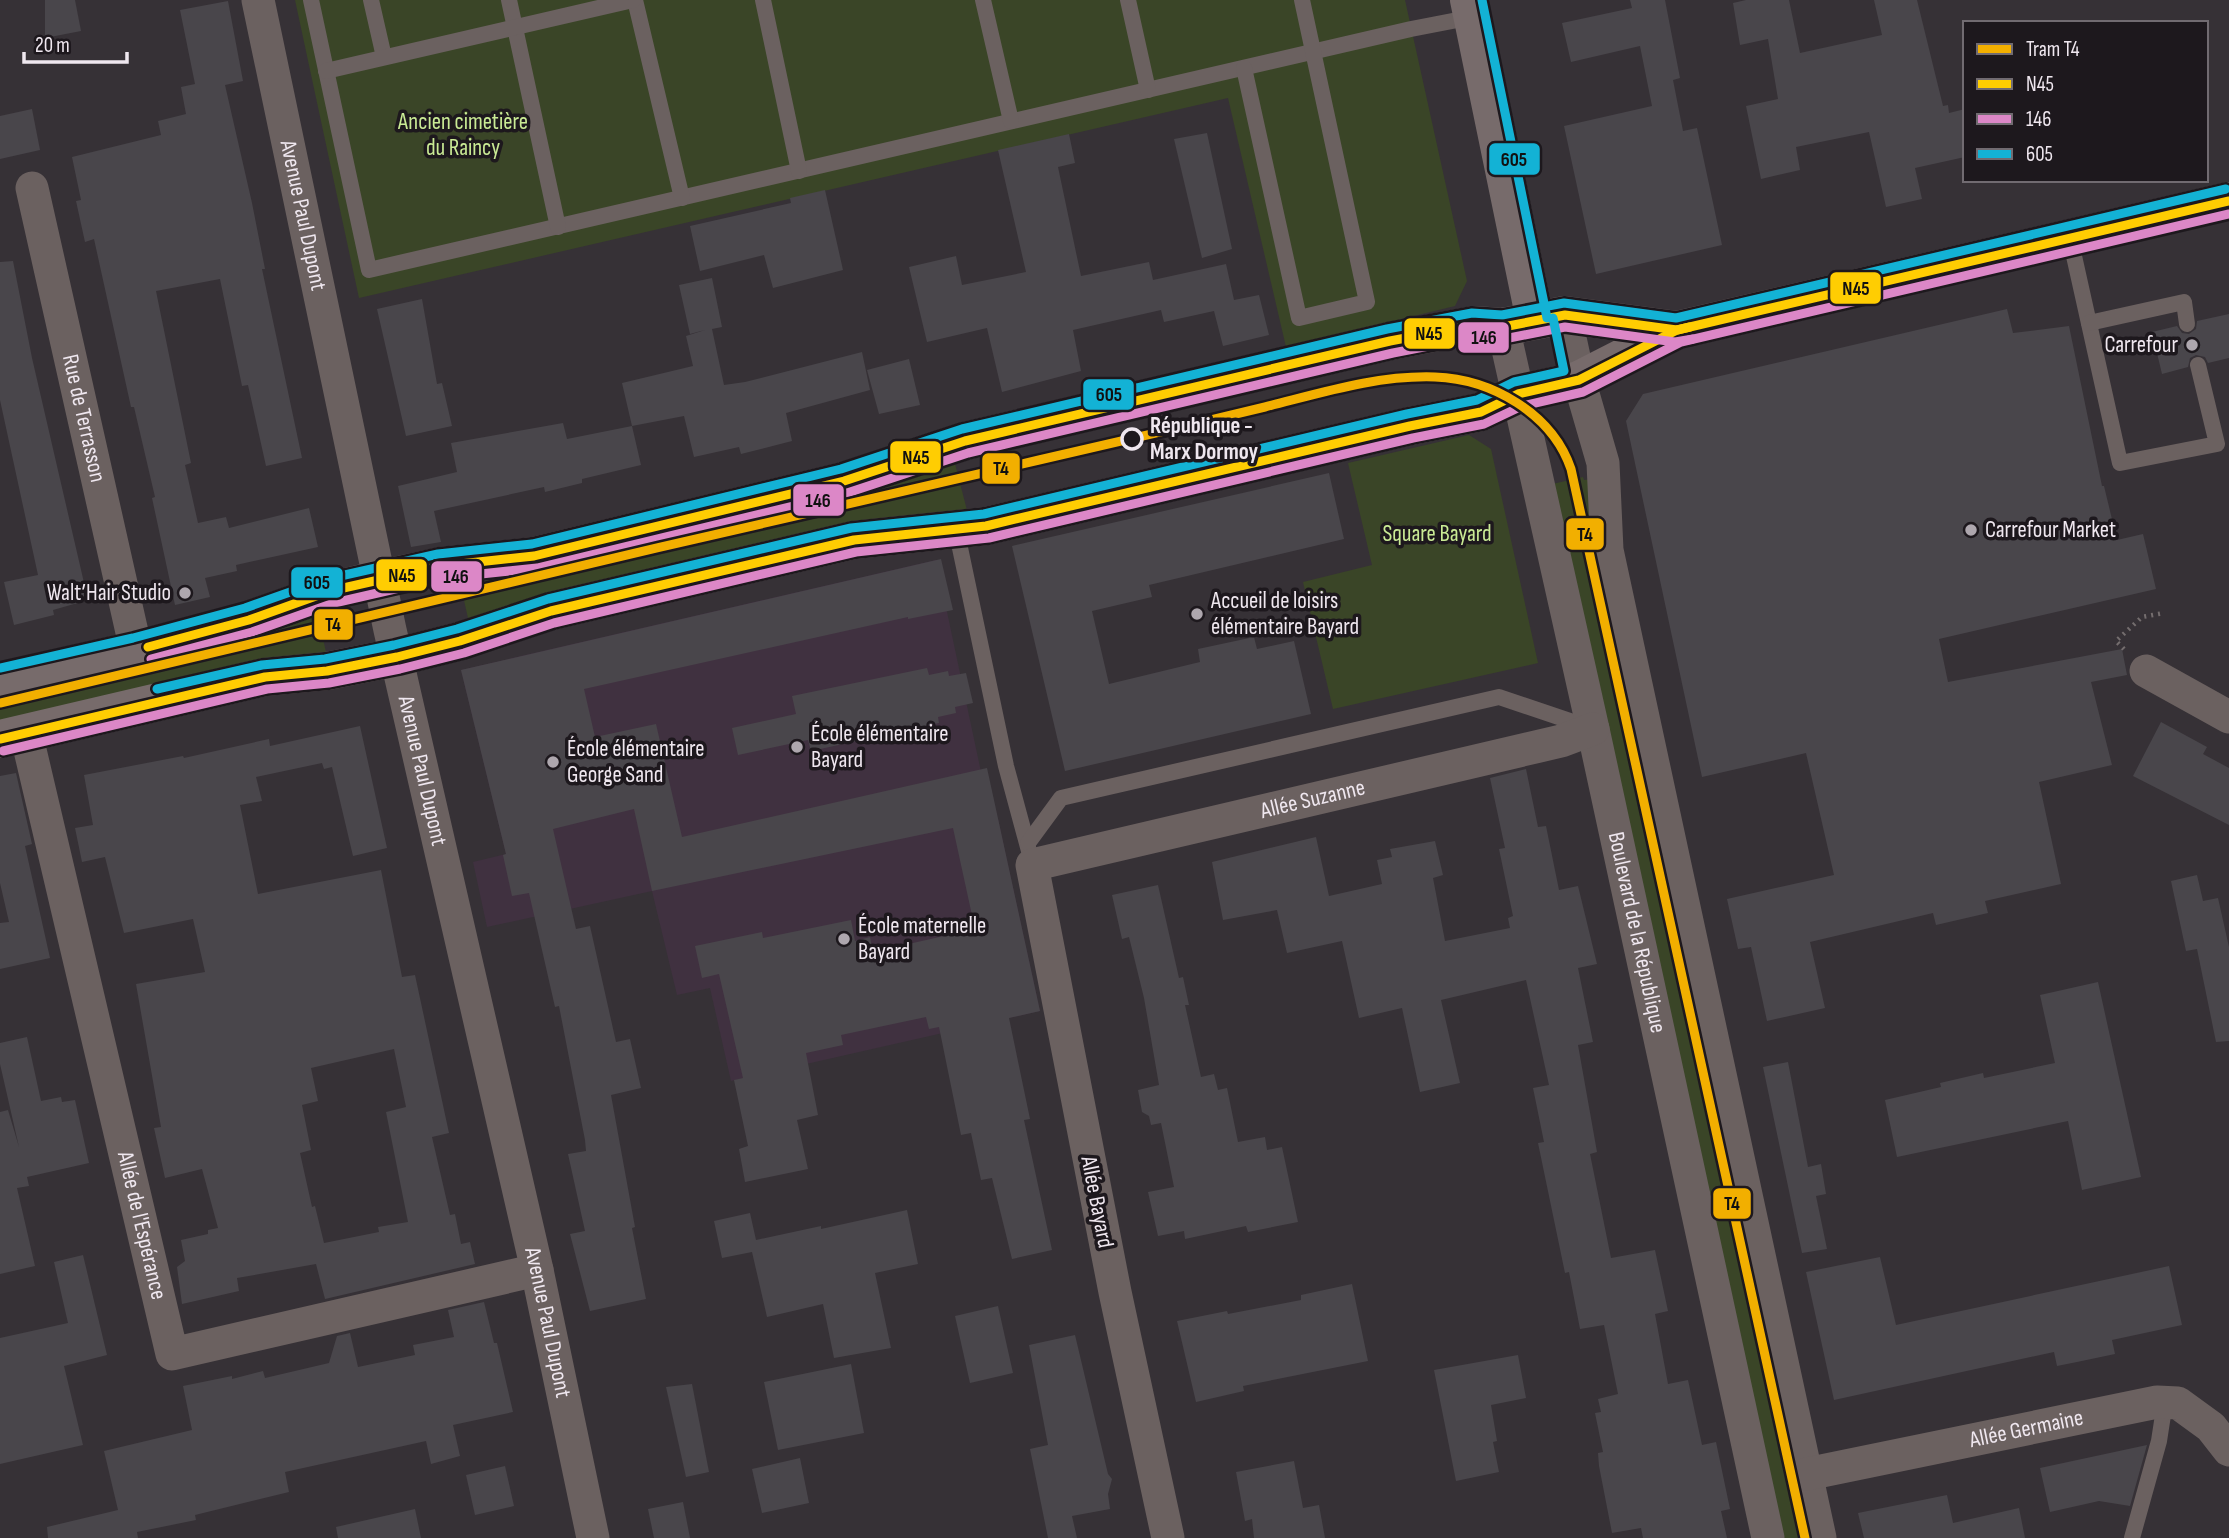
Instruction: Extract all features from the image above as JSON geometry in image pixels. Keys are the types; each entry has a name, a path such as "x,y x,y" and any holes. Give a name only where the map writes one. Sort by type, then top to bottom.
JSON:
{"main road":[{"name":"Boulevard de la République","path":"1471,9 1534,321"},
{"path":"13,736 265,677 327,671 397,657 460,641 551,611 854,540 971,527 1481,412 1518,394 1579,380 1677,330 2229,201"},
{"path":"0,681 249,620 330,592 380,579 441,566 534,556 845,481 965,441 1390,341 1475,325 1534,321 1677,330"}],"street":[{"name":"Avenue Paul Dupont","path":"258,0 380,579 537,1270 593,1538"},
{"name":"Rue de Terrasson","path":"32,188 135,650"},
{"name":"Boulevard de la République","path":"1534,321 1579,380 1604,463 1607,550 1820,1538"},
{"name":"Boulevard de la République","path":"1534,321 1518,394 1768,1538"},
{"path":"2147,671 2229,716"},
{"name":"Allée Suzanne","path":"1030,854 1561,741 1593,729"},
{"name":"Allée de l'Espérance","path":"13,736 172,1354 537,1270"},
{"name":"Allée Bayard","path":"1030,854 1115,1292 1168,1538"},
{"name":"Allée Germaine","path":"1807,1474 2133,1405 2165,1402"},
{"path":"2165,1402 2178,1403 2211,1427 2229,1450"}],"lane":[{"path":"311,0 369,270 1313,53 1411,29 1471,9"},
{"path":"371,0 384,57"},
{"path":"509,0 558,227"},
{"path":"326,71 634,0 682,198"},
{"path":"763,0 799,171"},
{"path":"983,0 1011,121"},
{"path":"1128,0 1148,90"},
{"path":"1244,68 1299,318 1367,302 1302,0"},
{"path":"2070,238 2120,463 2217,444 2198,365"},
{"path":"2089,323 2184,302 2186,324"},
{"path":"971,527 1006,766 1030,854"},
{"path":"1030,854 1061,798 1499,697 1593,729"},
{"path":"2132,1538 2159,1441 2165,1402"}],"path":[{"path":"965,441 970,461 986,458 998,505 982,508 971,527"}],"shaded area":[{"path":"936,560 991,819 998,819 1040,1011 731,1081 710,988 677,995 652,891 487,927 473,862 506,854 461,670"}],"green space":[{"name":"Ancien cimetière du Raincy","path":"295,0 1405,0 1467,281 1455,306 1286,347 1228,98 359,298"},
{"name":"Square Bayard","path":"1469,435 1491,449 1538,663 1333,709 1303,582 1372,565 1348,463"},
{"path":"953,456 969,518 470,627 459,578"},
{"path":"1583,477 1584,480 1592,479 1810,1538 1777,1538 1548,485"},
{"path":"317,612 328,661 0,727 0,694"}],"building":[{"path":"45,0 75,0 81,31 45,38"},
{"path":"1630,0 1665,0 1680,78 1673,80 1683,131 1697,128 1722,245 1596,274 1564,126 1652,106 1640,46 1571,62 1562,23 1632,8"},
{"path":"1746,0 1789,0 1800,53 1882,35 1874,0 1917,0 1943,106 1948,105 1949,113 1963,110 1963,157 1915,168 1922,199 1886,207 1869,132 1796,147 1800,170 1761,179 1746,106 1778,99 1768,39 1740,45 1733,3"},
{"path":"228,1 243,81 225,85 252,203 265,269 262,269 302,458 266,466 248,385 242,386 220,279 156,291 191,463 185,465 198,523 226,517 229,528 309,508 318,547 236,565 237,571 205,578 210,597 175,605 152,498 155,497 134,407 131,407 94,239 85,242 76,201 81,200 72,157 161,135 158,121 186,114 181,87 195,84 180,10"},
{"path":"32,109 40,150 0,159 0,116"},
{"path":"1207,133 1232,249 1202,258 1174,139"},
{"path":"1069,134 1075,163 1058,167 1081,276 1149,262 1153,280 1226,264 1234,300 1259,295 1269,335 1223,346 1214,311 1164,322 1161,310 1073,330 1081,371 1002,392 987,328 927,342 909,267 956,256 962,285 1026,272 998,150"},
{"path":"825,190 843,270 773,288 764,255 700,271 690,226 791,203 790,198"},
{"path":"13,261 32,358 88,600 53,610 54,615 14,625 4,582 38,575 0,400 0,262"},
{"path":"712,278 722,327 712,329 724,385 862,352 870,390 786,413 792,441 741,454 739,447 694,457 684,416 632,426 622,383 693,366 686,336 705,330 690,334 679,285"},
{"path":"422,299 437,384 442,383 452,426 406,436 377,309"},
{"path":"2007,309 2013,333 2069,326 2102,486 2117,540 2143,534 2156,589 1939,639 1948,682 2122,649 2127,675 2091,682 2112,765 2039,782 2061,884 1985,901 1988,913 1936,925 1933,913 1810,942 1825,1008 1767,1021 1751,947 1738,949 1727,899 1834,875 1806,753 1702,777 1626,421 1643,394"},
{"name":"Carrefour","path":"2229,314 2229,358 2208,363 2205,357 2196,355 2190,358 2188,367 2162,374 2152,332 2177,326 2182,333 2189,334 2196,329 2197,321"},
{"path":"909,359 920,405 879,414 867,370"},
{"path":"563,423 567,439 632,426 641,465 582,479 582,483 545,492 544,487 434,511 441,542 411,547 398,486 457,472 451,443"},
{"path":"1329,473 1344,539 1149,585 1152,597 1092,611 1109,684 1200,662 1198,649 1254,637 1257,649 1294,641 1311,714 1065,771 1012,546"},
{"path":"941,559 953,610 908,617 584,689 595,737 656,724 682,837 987,768 1040,1011 1009,1018 1030,1119 1024,1120 1052,1250 1012,1259 992,1178 981,1180 971,1133 961,1135 939,1027 929,1029 926,1017 841,1035 843,1045 806,1053 818,1115 797,1120 808,1169 745,1182 739,1149 748,1146 734,1080 743,1078 719,974 702,978 695,946 762,932 763,938 851,920 855,941 870,937 873,952 975,929 953,828 652,891 634,809 553,829 576,929 590,926 616,1042 630,1039 641,1088 611,1095 646,1299 590,1311 570,1234 585,1231 568,1154 586,1151 585,1140 559,1006 555,1007 529,893 512,896 503,855 506,854 461,670"},
{"path":"927,668 929,675 948,671 949,676 966,673 973,703 955,707 956,713 938,717 939,723 811,751 808,740 738,755 732,728 796,714 792,696"},
{"path":"2161,722 2207,747 2203,754 2229,768 2229,825 2133,776"},
{"path":"360,726 387,848 353,856 332,767 324,769 322,763 256,777 262,801 240,805 258,894 381,870 402,977 415,975 449,1133 432,1137 450,1215 455,1214 461,1244 470,1242 475,1264 325,1299 316,1264 237,1278 239,1291 182,1304 177,1267 185,1261 181,1240 208,1234 208,1230 218,1228 202,1169 165,1178 154,1128 161,1127 136,984 205,972 193,919 124,933 105,857 82,862 75,828 93,825 84,775 183,756 184,758 269,739 270,746","holes":["394,1049 406,1107 386,1112 408,1222 378,1227 379,1232 324,1243 315,1206 312,1207 300,1153 311,1150 302,1105 318,1101 311,1068"]},
{"path":"1526,769 1538,827 1546,826 1559,890 1578,886 1597,964 1578,968 1593,1042 1578,1045 1597,1152 1590,1154 1611,1258 1655,1250 1668,1311 1655,1314 1668,1384 1688,1380 1702,1445 1716,1442 1730,1509 1721,1511 1727,1538 1643,1538 1641,1528 1612,1533 1599,1466 1598,1453 1603,1452 1595,1413 1601,1412 1598,1399 1618,1394 1604,1325 1580,1329 1569,1272 1565,1273 1538,1143 1544,1142 1533,1088 1549,1085 1526,980 1441,1000 1460,1083 1420,1092 1402,1008 1359,1018 1342,941 1287,953 1277,910 1223,920 1212,862 1316,837 1329,896 1382,884 1377,860 1392,857 1390,849 1435,841 1443,875 1433,878 1445,941 1510,928 1508,918 1513,916 1499,849 1505,848 1490,778"},
{"path":"16,773 32,844 25,846 50,958 0,969 0,923 9,922 0,883 0,776"},
{"path":"2197,875 2203,901 2218,898 2229,947 2229,1041 2216,1042 2197,949 2186,951 2171,881"},
{"path":"1158,885 1179,978 1183,977 1189,1005 1185,1005 1201,1077 1214,1074 1218,1090 1227,1088 1238,1142 1265,1137 1267,1150 1282,1147 1298,1222 1248,1232 1246,1226 1185,1239 1184,1231 1158,1236 1148,1192 1174,1187 1161,1123 1151,1125 1149,1116 1142,1112 1138,1090 1159,1085 1144,998 1129,937 1122,939 1112,895"},
{"path":"2098,982 2141,1177 2082,1190 2068,1121 1897,1157 1885,1100 1941,1087 1940,1083 1983,1073 1984,1078 2055,1063 2040,995"},
{"path":"27,1037 41,1101 61,1097 62,1102 75,1100 89,1163 27,1177 29,1186 17,1188 35,1266 0,1274 0,1112 8,1110 19,1147 0,1064 0,1043"},
{"path":"1788,1062 1808,1167 1821,1164 1826,1194 1816,1196 1827,1249 1802,1253 1763,1067"},
{"path":"907,1210 918,1264 875,1273 891,1348 834,1358 823,1304 767,1317 752,1252 722,1258 714,1221 750,1213 756,1240"},
{"path":"83,1255 107,1355 64,1366 83,1445 0,1464 0,1338 68,1323 54,1262"},
{"path":"1880,1257 1896,1325 2169,1266 2182,1325 2112,1340 2115,1354 2057,1366 2054,1352 1834,1400 1806,1272"},
{"path":"1352,1284 1368,1361 1243,1386 1244,1391 1196,1402 1177,1321 1301,1300 1301,1295"},
{"path":"484,1302 494,1343 497,1343 513,1412 453,1425 460,1456 431,1464 426,1441 285,1472 289,1492 195,1515 196,1520 137,1532 138,1538 48,1538 47,1527 118,1510 104,1451 192,1430 183,1386 232,1376 232,1379 263,1371 265,1378 329,1363 337,1336 350,1333 358,1367 415,1355 413,1345 454,1337 448,1310"},
{"path":"998,1306 1013,1373 970,1383 955,1316"},
{"path":"1075,1335 1108,1474 1112,1479 1108,1494 1110,1509 1072,1516 1077,1538 1048,1538 1030,1449 1048,1445 1029,1345"},
{"path":"1518,1355 1526,1398 1491,1405 1497,1441 1493,1442 1499,1472 1456,1481 1434,1370"},
{"path":"851,1364 864,1433 778,1450 764,1382"},
{"path":"692,1384 709,1472 686,1477 666,1387"},
{"path":"2147,1445 2130,1506 2099,1501 2050,1512 2040,1468"},
{"path":"800,1458 809,1503 762,1513 752,1469"},
{"path":"1294,1461 1303,1508 1319,1505 1325,1538 1254,1538 1252,1519 1245,1521 1236,1472"},
{"path":"505,1466 514,1506 475,1515 466,1475"},
{"path":"1947,1495 1953,1523 2019,1508 2025,1538 1864,1538 1858,1513"},
{"path":"683,1502 690,1538 654,1538 648,1509"},
{"path":"415,1509 421,1538 338,1538 336,1527"}],"tram line":[{"name":"T4","path":"0,703 1349,386 1392,379 1435,377 1456,379 1498,392 1517,403 1550,431 1571,469 1805,1538"}],"transit line":[{"name":"605","path":"1482,0 1547,318"},
{"name":"605","path":"0,668 133,638 245,608 327,579 438,554 532,544 841,469 962,429 1387,329 1472,313 1502,315 1564,303 1676,318 2226,189"},
{"name":"N45","path":"0,739 265,677 327,671 397,657 460,641 551,611 854,540 986,526 1410,426 1481,412 1518,394 1579,380 1677,330 2229,201"},
{"name":"146","path":"3,751 267,689 329,683 400,669 464,653 554,623 856,552 989,538 1413,438 1484,424 1522,406 1583,392 1681,342 2229,214"},
{"name":"N45","path":"148,647 249,620 330,591 441,566 534,556 844,481 965,441 1390,341 1474,325 1503,327 1565,315 1677,330 1690,327"},
{"name":"605","path":"157,689 262,665 325,659 394,645 457,629 548,599 851,528 984,514 1407,414 1477,400 1514,382 1564,371 1553,318"},
{"name":"146","path":"151,659 252,632 334,603 443,578 537,568 847,493 968,453 1393,353 1475,337 1504,339 1565,327 1675,342 1693,339"}],"place":[{"name":"Carrefour","path":"2192,345"},
{"name":"République - Marx Dormoy","path":"1132,439"},
{"name":"Carrefour Market","path":"1971,530"},
{"name":"Walt’Hair Studio","path":"185,593"},
{"name":"Accueil de loisirs élémentaire Bayard","path":"1197,614"},
{"name":"École élémentaire Bayard","path":"797,747"},
{"name":"École élémentaire George Sand","path":"553,762"},
{"name":"École maternelle Bayard","path":"844,939"}]}
